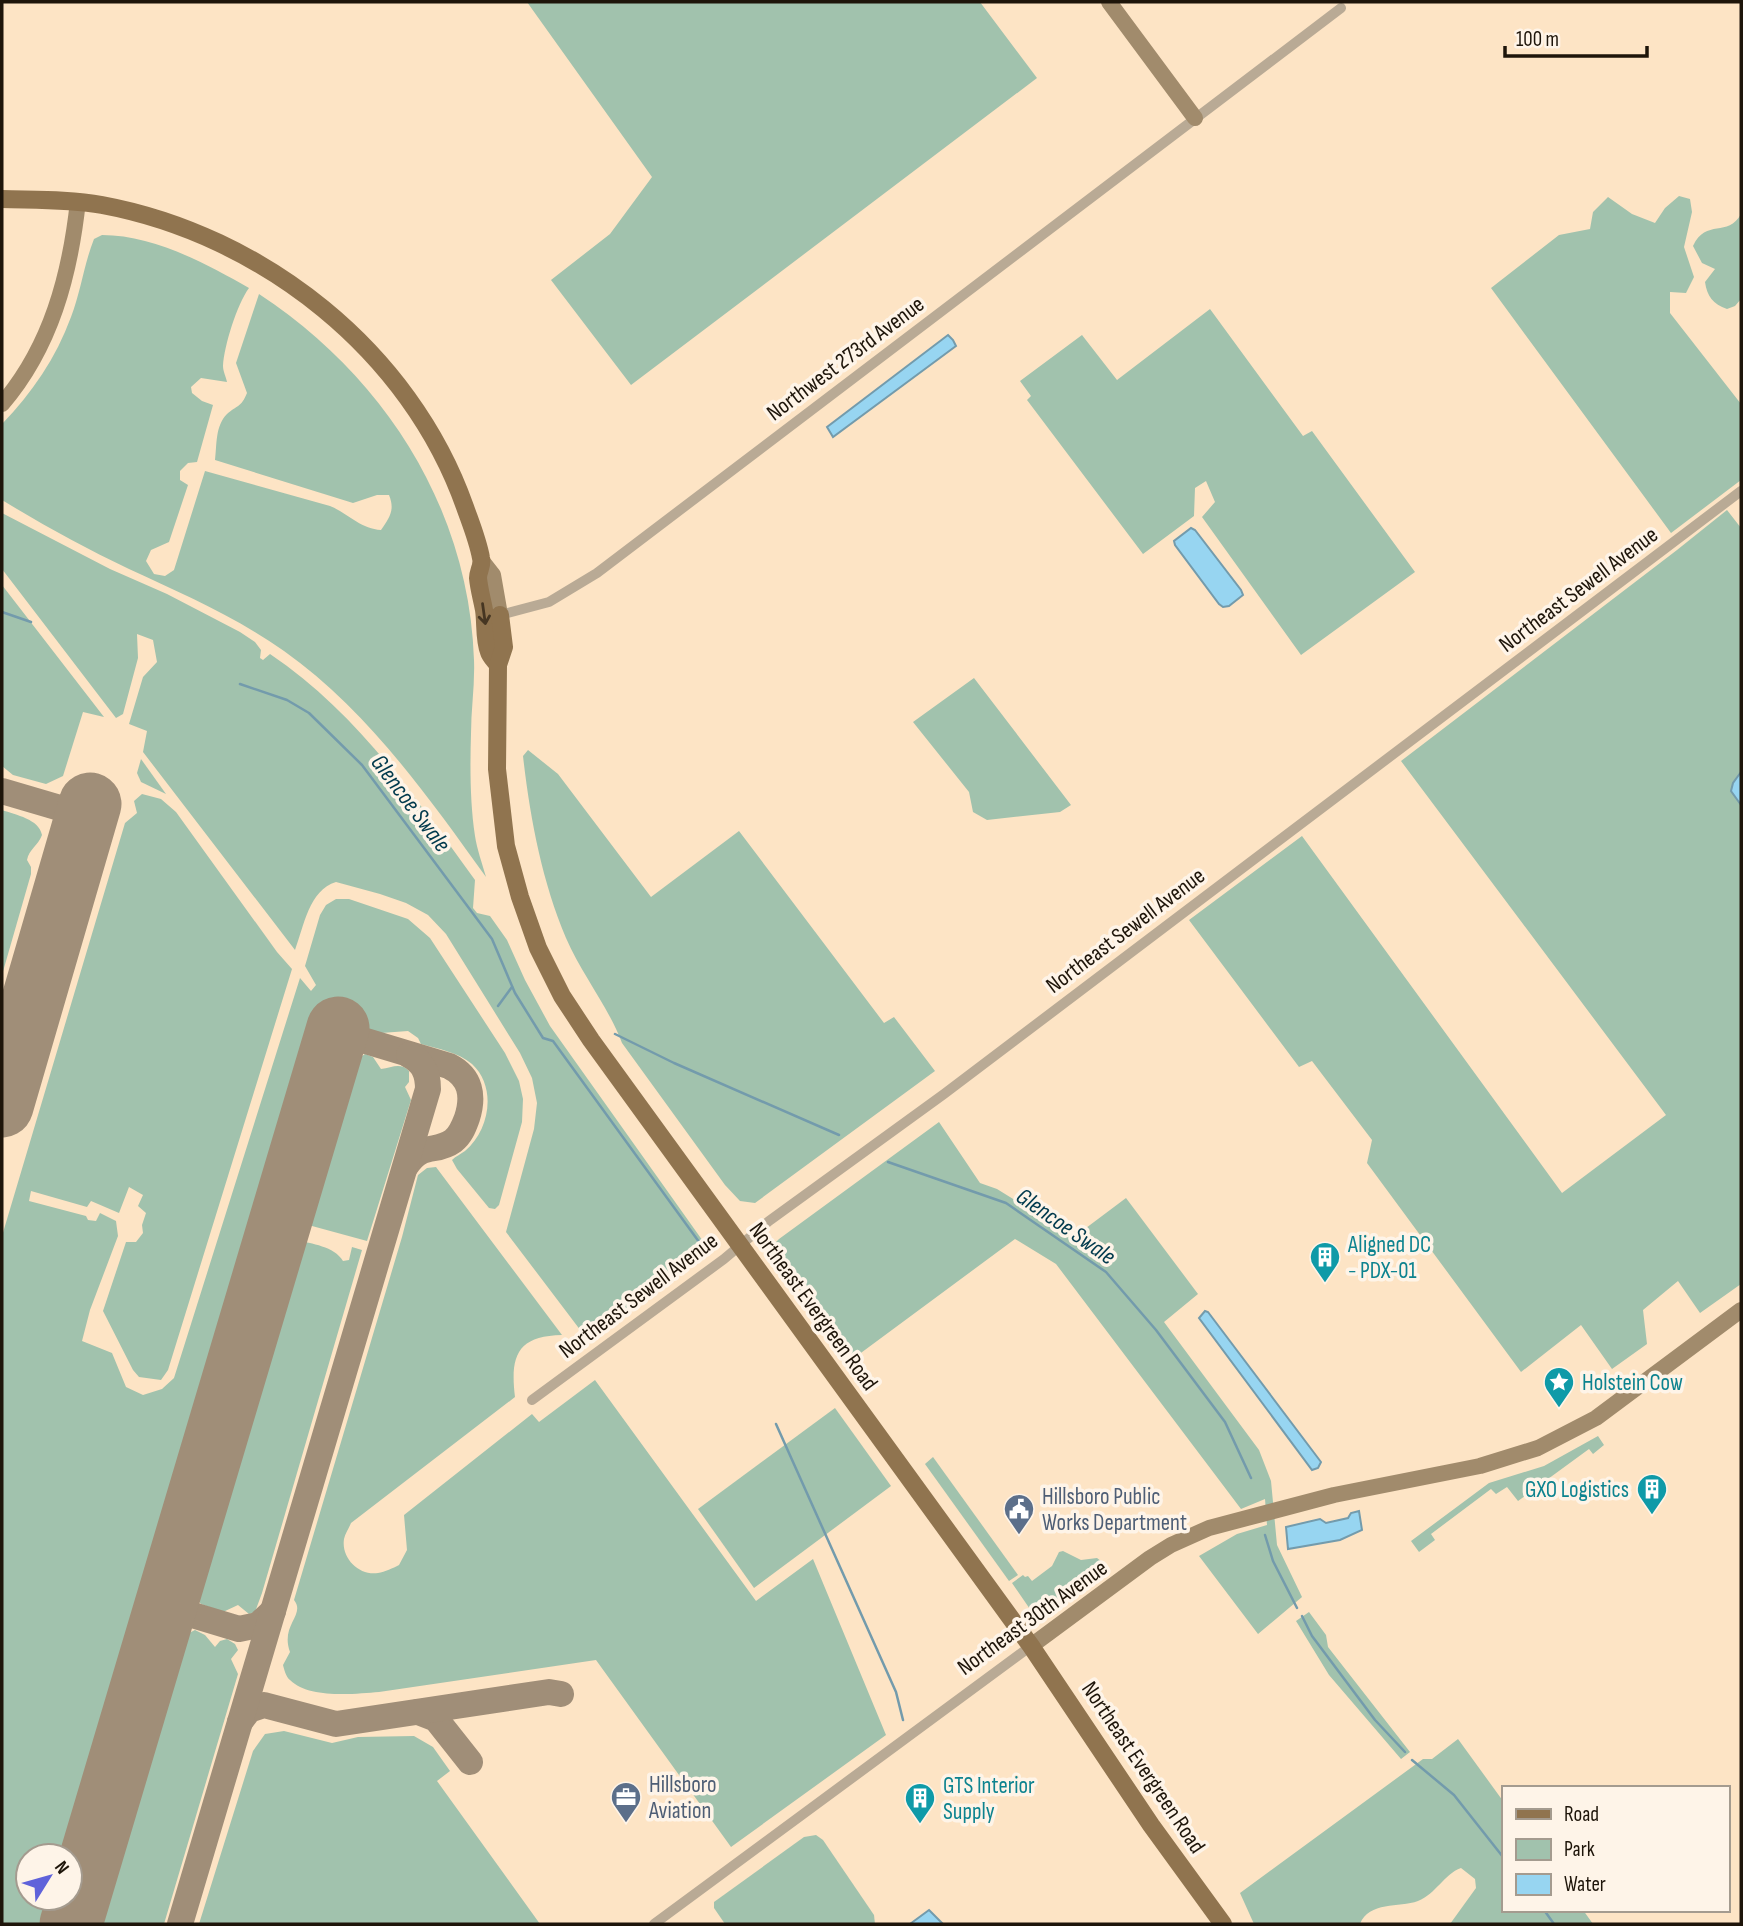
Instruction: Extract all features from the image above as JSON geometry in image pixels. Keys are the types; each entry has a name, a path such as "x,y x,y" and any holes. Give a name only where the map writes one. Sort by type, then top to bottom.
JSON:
{"main road":[{"name":"Northeast Evergreen Road","path":"2,200 78,201 151,217 201,234 235,249 307,295 345,329 395,383 435,442 464,503 482,561 478,576 489,652 498,665"},
{"name":"Northeast Evergreen Road","path":"500,615 505,647 498,665 497,769 502,821 512,872 538,948 562,996 739,1245 1031,1646 1151,1825 1223,1924"}],"street":[{"path":"1109,2 1195,118"},
{"name":"Northwest 273rd Avenue","path":"500,615 549,603 597,573 1341,8"},
{"path":"2,404 35,353 58,304 71,257 78,201"},
{"name":"Northeast Sewell Avenue","path":"533,1400 724,1259 769,1221 944,1094 1741,491"},
{"name":"Northeast Evergreen Road","path":"482,561 493,575 500,615"},
{"name":"Northeast 30th Avenue","path":"654,1924 1171,1545 1209,1528 1334,1495 1480,1466 1538,1448 1596,1418 1741,1310"}],"green space":[{"path":"527,2 980,2 1037,78 631,385 551,280 610,234 652,177"},
{"path":"1679,196 1690,199 1692,212 1684,247 1694,277 1686,293 1670,292 1670,313 1741,404 1741,480 1671,533 1491,288 1559,235 1590,229 1593,212 1608,197 1632,214 1655,223 1665,208"},
{"path":"1741,214 1741,299 1735,306 1727,309 1714,302 1709,295 1705,282 1715,269 1702,263 1693,246 1704,233 1730,225"},
{"path":"102,235 121,236 159,245 197,260 249,288 236,314 226,348 223,366 227,382 201,378 191,387 192,393 213,405 197,462 188,463 180,471 180,480 188,485 169,542 151,550 146,561 154,574 165,576 174,570 205,471 330,506 374,529 381,530 391,513 389,495 377,495 353,503 215,460 220,424 227,414 241,404 247,393 236,363 259,294 304,327 345,364 381,406 412,451 437,499 456,550 468,604 474,660 471,798 476,841 486,877 394,755 314,674 284,651 228,616 96,553 2,500 2,424 33,387 58,347 74,307 94,239"},
{"path":"1210,309 1303,436 1312,431 1415,572 1301,655 1202,517 1215,502 1206,481 1195,488 1194,516 1143,554 1027,400 1031,396 1020,381 1082,335 1117,380"},
{"path":"1727,510 1741,528 1741,1284 1700,1313 1678,1281 1643,1310 1647,1344 1612,1369 1581,1325 1521,1372 1367,1163 1372,1140 1312,1061 1299,1067 1189,920 1302,836 1562,1193 1666,1115 1401,761"},
{"path":"2,513 240,632 255,642 261,650 260,658 263,660 270,654 330,702 357,729 406,787 475,880 473,908 477,913 490,916 507,940 550,1026 705,1244 705,1253 597,1333 581,1331 506,1232 534,1129 537,1103 532,1078 520,1053 446,934 428,915 406,903 336,882 327,886 314,901 295,950 143,752 147,731 129,724 143,677 157,662 153,640 137,634 138,658 123,714 116,718 2,569"},
{"path":"2,585 104,717 83,712 63,776 46,784 13,775 2,766"},
{"path":"974,678 1071,805 1060,812 987,820 973,812 969,792 913,722"},
{"path":"528,750 558,774 651,897 739,831 884,1023 894,1017 935,1071 755,1203 740,1201 725,1185 622,1043 610,1016 566,938 550,894 533,826 523,756"},
{"path":"141,759 166,794 141,782 137,773"},
{"path":"142,794 161,799 176,812 292,969 168,1370 161,1380 139,1377 133,1370 103,1311 126,1242 136,1242 143,1233 142,1225 146,1213 138,1206 143,1195 129,1187 119,1213 91,1201 87,1207 31,1191 29,1201 86,1216 88,1220 96,1221 100,1213 116,1221 118,1236 90,1310 82,1341 112,1353 126,1387 143,1395 162,1389 174,1378 300,978 311,991 316,985 305,966 320,915 326,905 336,899 349,899 408,919 430,938 505,1053 519,1081 523,1099 522,1122 499,1205 495,1209 489,1208 452,1160 474,1142 485,1120 487,1096 480,1073 472,1064 454,1054 421,1044 418,1038 408,1031 381,1033 322,1014 74,1842 14,1842 14,1912 53,1912 49,1924 2,1924 2,1236 125,823 137,813 134,801"},
{"path":"2,810 32,821 42,835 28,856 31,874 2,975"},
{"path":"365,1054 373,1057 381,1069 399,1066 409,1071 409,1082 405,1087 411,1100 367,1241 301,1223 342,1082 356,1071 358,1059"},
{"path":"939,1122 980,1183 997,1189 1080,1240 1082,1231 1126,1198 1198,1294 1164,1322 1259,1450 1271,1481 1277,1545 1302,1597 1258,1634 1199,1556 1237,1534 1267,1525 1265,1499 1241,1509 1056,1264 1015,1239 850,1361 774,1253 775,1243 779,1239"},
{"path":"436,1167 562,1335 535,1339 526,1344 516,1360 515,1397 351,1523 344,1539 345,1553 358,1569 364,1572 383,1572 399,1565 407,1550 404,1515 532,1414 539,1422 595,1380 756,1601 813,1559 886,1735 731,1847 596,1660 357,1694 308,1690 298,1686 286,1675 283,1665 290,1652 288,1635 297,1611 294,1600 418,1175 427,1168"},
{"path":"296,1240 328,1249 343,1261 349,1260 352,1247 362,1250 255,1612 249,1614 238,1605 223,1612 201,1604 197,1599 204,1581 199,1568"},
{"path":"835,1408 891,1486 754,1588 698,1509"},
{"path":"1598,1436 1604,1445 1593,1454 1589,1449 1518,1501 1507,1487 1496,1494 1491,1489 1431,1534 1435,1540 1419,1552 1411,1541 1489,1483 1544,1466"},
{"path":"933,1457 1018,1575 1009,1581 925,1464"},
{"path":"1063,1551 1081,1560 1097,1558 1106,1565 1051,1606 1041,1617 1034,1615 1012,1583 1023,1575 1032,1581 1052,1566 1059,1552"},
{"path":"1309,1612 1326,1635 1328,1647 1410,1752 1401,1759 1329,1675 1296,1621"},
{"path":"195,1630 205,1635 215,1647 220,1641 227,1639 235,1644 238,1650 231,1659 238,1674 164,1924 93,1924 163,1684 175,1654 185,1648 185,1635"},
{"path":"284,1731 332,1743 358,1737 414,1736 433,1747 450,1771 437,1781 540,1924 199,1924 253,1751 265,1734"},
{"path":"1458,1739 1502,1800 1502,1912 1584,1912 1593,1924 1450,1924 1476,1888 1475,1879 1461,1868 1424,1898 1377,1908 1364,1917 1360,1924 1254,1924 1240,1893 1423,1759 1432,1759"},
{"path":"816,1835 823,1840 874,1915 875,1924 725,1924 714,1908 714,1902 804,1837"}],"water":[{"path":"948,335 956,346 833,437 827,427"},
{"path":"1191,528 1241,590 1243,595 1229,606 1223,607 1219,604 1175,545 1174,541"},
{"path":"1741,772 1741,805 1731,791"},
{"path":"1205,1311 1321,1462 1318,1468 1312,1470 1199,1318"},
{"path":"1359,1511 1362,1530 1340,1540 1288,1549 1286,1527 1320,1519 1326,1523 1348,1518 1351,1513"},
{"path":"929,1910 943,1924 910,1924"}],"waterway":[{"name":"Glencoe Swale","path":"2,612 31,622"},
{"name":"Glencoe Swale","path":"240,684 287,700 309,713 362,765 492,939 515,993 543,1038 553,1041 702,1246"},
{"name":"Glencoe Swale","path":"498,1006 512,987"},
{"name":"Glencoe Swale","path":"615,1034 674,1063 839,1135"},
{"name":"Glencoe Swale","path":"888,1162 1006,1203 1106,1272 1156,1330 1225,1422 1251,1478"},
{"path":"776,1424 896,1692 903,1720"},
{"name":"Glencoe Swale","path":"1265,1535 1273,1561 1297,1608"},
{"name":"Glencoe Swale","path":"1302,1616 1312,1636 1375,1720 1405,1752"},
{"name":"Glencoe Swale","path":"1412,1760 1454,1795 1502,1856"},
{"name":"Glencoe Swale","path":"1545,1912 1554,1924"}],"taxiway":[{"path":"2,791 87,816"},
{"path":"336,1032 449,1066 466,1081 470,1102 460,1133 447,1145 418,1153 406,1166"},
{"path":"180,1924 428,1089 424,1069 409,1055"},
{"path":"166,1607 239,1629 258,1625 273,1611"},
{"path":"240,1722 249,1710 264,1705 336,1724 549,1692 561,1694"},
{"path":"418,1712 436,1719 470,1762"}],"runway":[{"path":"2,1106 90,804"},
{"path":"71,1924 338,1028"}],"place":[{"name":"Aligned DC - PDX-01","path":"1325,1284"},
{"name":"Holstein Cow","path":"1559,1409"},
{"name":"GXO Logistics","path":"1652,1516"},
{"name":"Hillsboro Public Works Department","path":"1019,1536"},
{"name":"Hillsboro Aviation","path":"626,1824"},
{"name":"GTS Interior Supply","path":"920,1825"}]}
